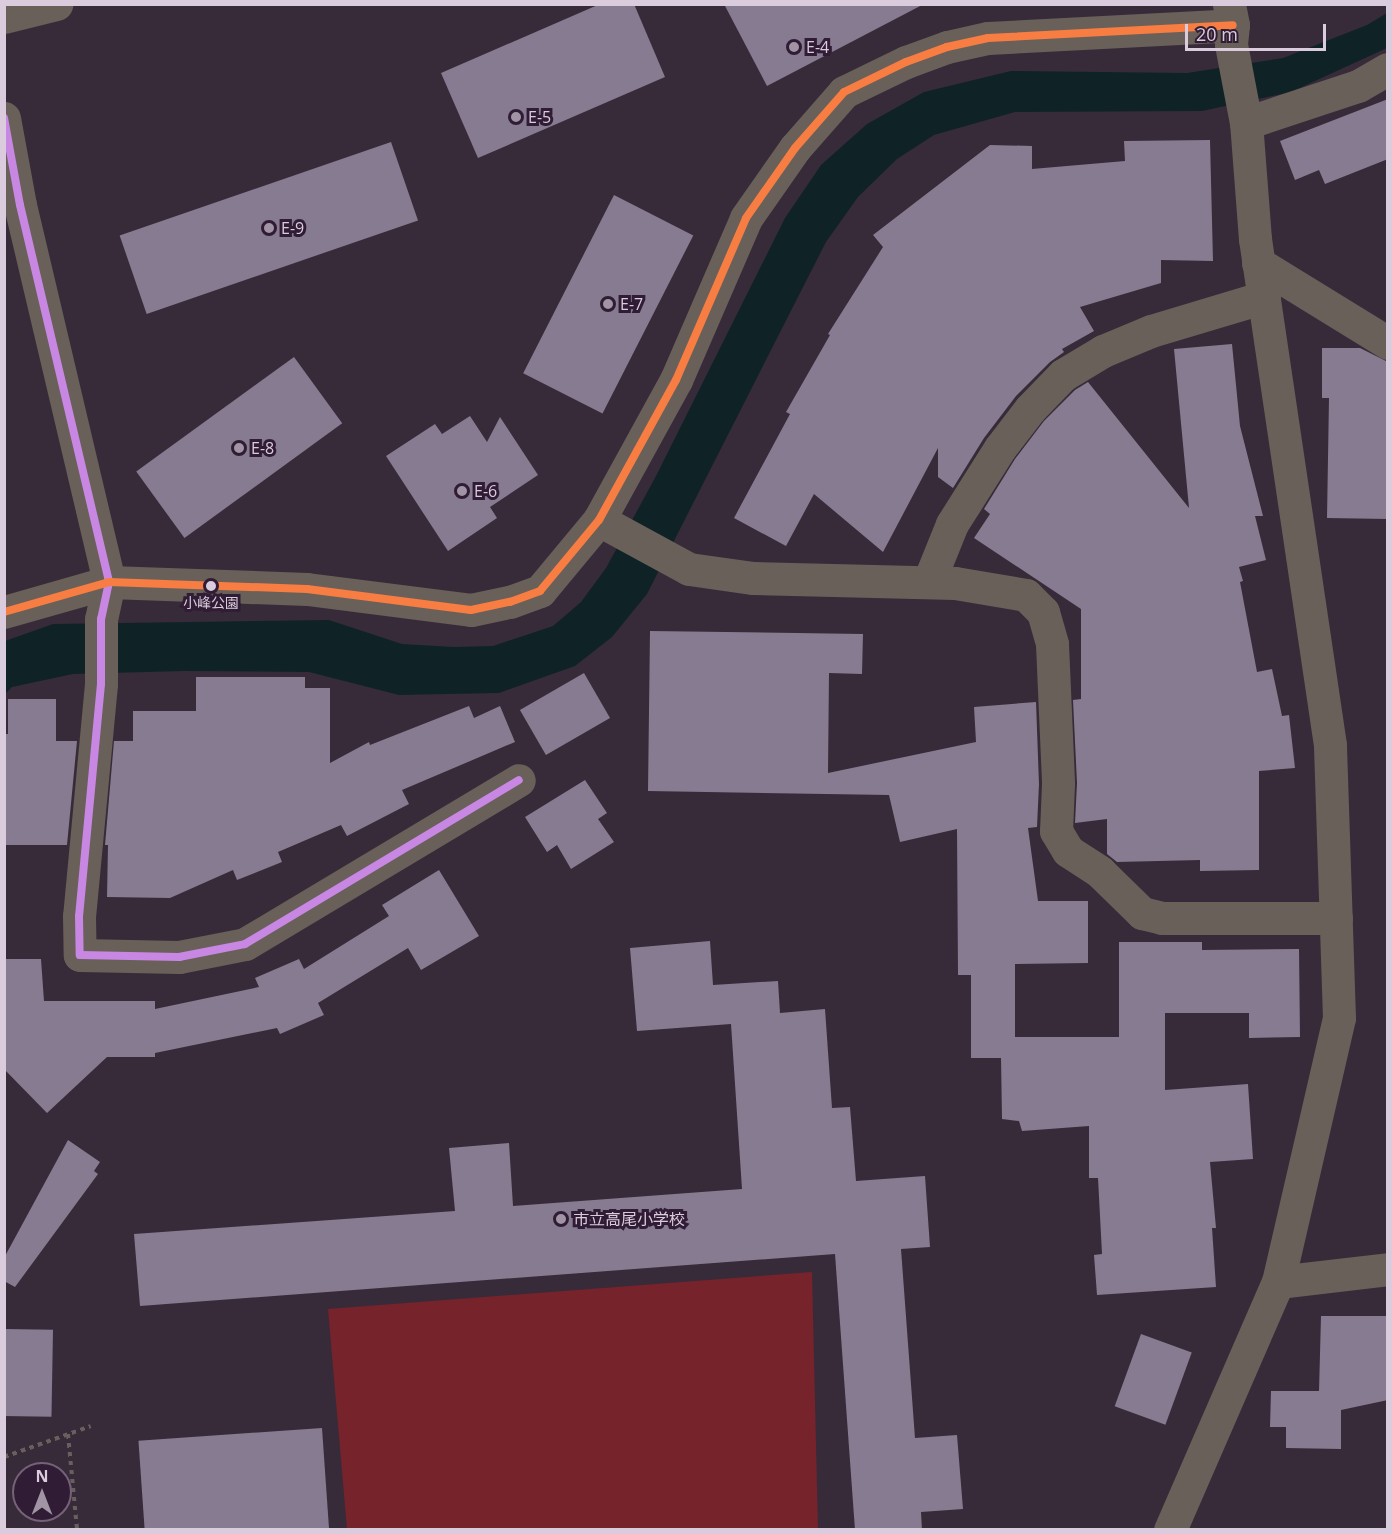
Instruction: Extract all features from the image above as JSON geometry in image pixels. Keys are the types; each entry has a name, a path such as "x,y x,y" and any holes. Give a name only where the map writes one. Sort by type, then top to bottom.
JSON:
{"street":[{"path":"4,17 56,4"},
{"path":"4,612 109,582 307,589 471,610 510,602 540,591 605,524 676,380 746,218 795,148 844,92 906,62 947,47 988,38 1231,25 1246,123 1258,263 1330,745 1339,1018 1278,1282 1170,1530"},
{"path":"1246,123 1358,86 1388,69"},
{"path":"4,118 12,207 109,582 101,620 101,684 79,916 80,956 178,957 244,944 519,780"},
{"path":"1258,263 1388,343"},
{"path":"929,581 952,524 1000,448 1030,409 1063,375 1103,351 1151,331 1264,297"},
{"path":"605,524 689,569 753,578 955,583 1026,595 1042,612 1052,644 1058,784 1056,831 1068,851 1100,872 1142,913 1162,918 1336,918"},
{"path":"1278,1282 1388,1269"}],"path":[{"path":"4,1457 91,1426"},
{"path":"68,1434 77,1530"}],"shaded area":[{"path":"1387,13 1387,48 1291,92 1202,111 1015,112 934,135 897,159 858,197 826,242 647,594 612,637 575,666 499,693 399,695 309,672 184,671 73,674 12,687 5,694 5,641 53,624 329,620 402,644 454,647 493,646 553,626 581,602 606,568 656,476 785,218 821,165 867,124 924,92 1011,71 1187,73 1283,58 1367,25"},
{"path":"812,1272 818,1529 347,1529 328,1309"}],"building":[{"name":"E-5","path":"600,4 634,4 665,77 478,158 441,73"},
{"name":"E-4","path":"724,4 924,4 767,86"},
{"path":"1388,99 1388,159 1325,184 1319,170 1295,180 1280,141"},
{"path":"1210,140 1213,261 1161,260 1161,283 1080,307 1094,331 1062,349 1064,352 1050,362 1016,396 984,438 953,488 938,477 938,448 883,552 814,494 786,546 734,518 790,414 786,412 830,335 828,334 883,247 873,235 990,145 1032,146 1032,169 1125,161 1124,141"},
{"name":"E-9","path":"391,142 418,220 147,314 120,235"},
{"name":"E-7","path":"614,195 693,235 603,414 523,373"},
{"path":"1232,344 1240,426 1263,516 1255,516 1266,560 1239,567 1243,581 1240,582 1257,672 1272,669 1282,716 1289,715 1295,768 1259,771 1259,870 1200,871 1200,860 1117,862 1107,854 1107,819 1075,823 1077,783 1073,700 1081,699 1081,609 974,538 990,514 984,509 1015,459 1044,421 1075,390 1088,382 1189,508 1174,349"},
{"path":"1322,348 1360,348 1388,362 1388,519 1327,518 1329,398 1322,398"},
{"name":"E-8","path":"294,357 342,423 184,538 136,472"},
{"name":"E-6","path":"470,416 487,442 500,417 538,475 490,507 497,518 448,551 386,456 435,424 442,434"},
{"path":"650,631 863,634 862,674 829,673 828,773 976,742 974,707 1036,702 1039,784 1037,827 1028,828 1038,901 1088,901 1088,963 1015,964 1015,1037 1119,1037 1119,942 1202,942 1202,950 1299,949 1300,1037 1249,1038 1249,1013 1165,1013 1165,1090 1248,1084 1253,1159 1210,1162 1216,1228 1212,1228 1216,1287 1097,1295 1094,1255 1102,1254 1098,1178 1089,1178 1089,1126 1022,1131 1019,1121 1002,1119 1001,1058 971,1058 971,975 958,975 957,829 900,842 889,795 648,791"},
{"path":"584,673 610,718 546,755 520,710"},
{"path":"196,677 305,677 305,688 330,688 330,763 369,742 370,745 469,706 474,718 500,706 515,742 402,790 409,804 347,836 341,825 278,852 282,862 237,880 233,870 170,898 107,897 108,845 105,845 114,741 133,741 133,711 196,711"},
{"path":"8,699 56,699 56,741 77,741 67,845 4,845 4,734 8,734"},
{"path":"585,780 607,813 598,819 614,842 571,869 557,845 547,852 525,817"},
{"path":"439,870 479,936 421,970 408,948 318,1003 324,1015 280,1034 277,1028 155,1053 155,1057 107,1057 47,1113 4,1069 4,959 41,959 44,1001 155,1001 155,1009 259,987 255,978 299,959 304,969 389,916 382,905"},
{"path":"710,941 713,985 778,981 780,1013 825,1009 832,1108 850,1107 856,1181 925,1176 930,1247 901,1249 915,1438 957,1435 963,1509 921,1512 922,1530 855,1530 835,1254 140,1306 134,1234 455,1211 449,1148 509,1143 513,1206 742,1189 731,1024 637,1031 630,948"},
{"path":"68,1140 100,1162 94,1171 98,1174 15,1287 4,1281 4,1258"},
{"path":"1321,1316 1388,1316 1388,1400 1341,1410 1341,1449 1286,1448 1286,1427 1270,1427 1271,1391 1319,1391"},
{"path":"4,1329 53,1330 51,1417 4,1416"},
{"path":"1141,1334 1192,1352 1165,1425 1115,1406"},
{"path":"322,1428 329,1530 145,1530 138,1441"}],"transit line":[{"path":"4,612 109,582 307,589 471,610 510,602 540,591 599,520 676,380 746,218 795,148 844,92 906,62 947,47 988,38 1233,25"},
{"path":"4,118 20,205 109,582 101,619 101,684 79,916 80,955 179,957 245,944 519,780"}],"place":[{"name":"E-4","path":"794,47"},
{"name":"E-5","path":"516,117"},
{"name":"E-9","path":"269,228"},
{"name":"E-7","path":"608,304"},
{"name":"E-8","path":"239,448"},
{"name":"E-6","path":"462,491"},
{"name":"小峰公園","path":"211,586"},
{"name":"市立高尾小学校","path":"561,1219"}]}
